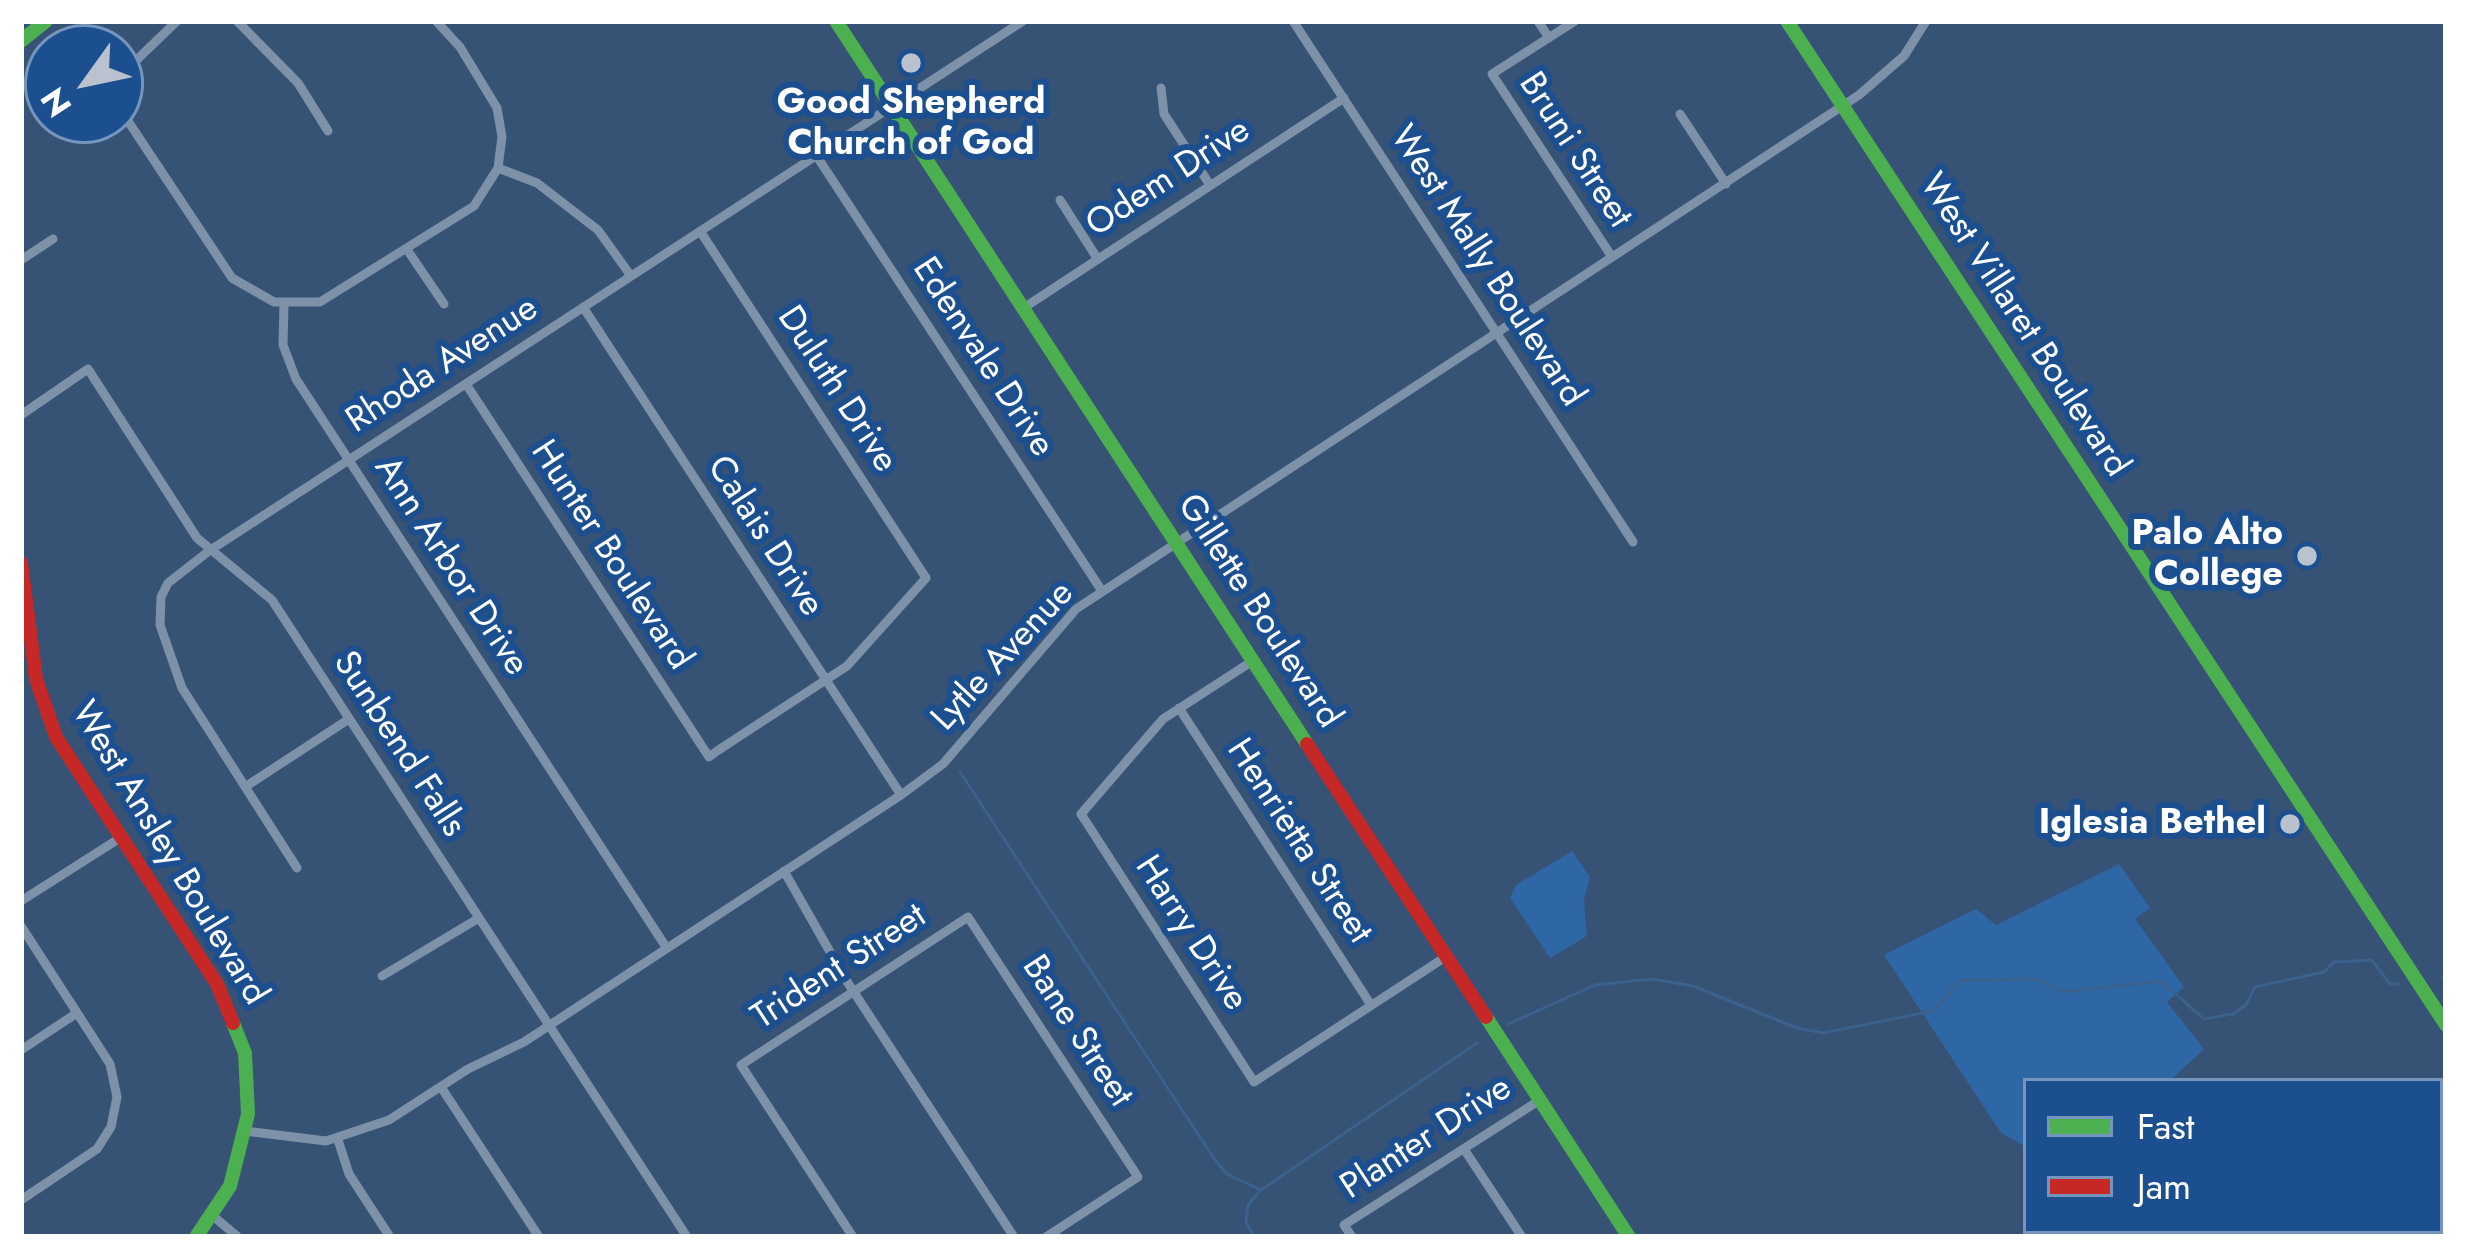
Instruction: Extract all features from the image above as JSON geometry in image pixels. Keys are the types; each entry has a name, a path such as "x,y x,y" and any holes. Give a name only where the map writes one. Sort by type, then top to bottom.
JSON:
{"street":[{"path":"21,40 46,21"},
{"path":"144,52 176,21"},
{"path":"237,21 298,83 328,130"},
{"path":"143,144 226,271 256,295 284,304 338,295 474,206 498,168 502,136 497,108 460,47 436,21"},
{"name":"Gillette Boulevard","path":"836,21 1629,1237"},
{"name":"Rhoda Avenue","path":"298,868 182,688 160,625 161,597 168,583 209,551 1024,21"},
{"name":"West Mally Boulevard","path":"1294,21 1634,542"},
{"path":"1538,21 1549,38 1575,21"},
{"name":"West Villaret Boulevard","path":"1787,21 2446,1025"},
{"name":"Lytle Avenue","path":"245,1131 300,1141 338,1139 389,1120 549,1025 901,795 943,764 1066,617 1842,106 1892,68 1926,21"},
{"name":"Bruni Street","path":"1549,38 1492,74 1612,257"},
{"path":"1161,88 1163,114 1210,185"},
{"name":"Odem Drive","path":"1025,307 1344,98"},
{"path":"1680,114 1726,184"},
{"name":"Edenvale Drive","path":"816,155 1102,591"},
{"path":"498,168 537,183 598,230 632,276"},
{"path":"1060,200 1097,258"},
{"name":"Duluth Drive","path":"700,231 926,578 862,652 825,680"},
{"path":"21,260 53,238"},
{"path":"408,250 444,304"},
{"name":"Ann Arbor Drive","path":"284,304 288,362 666,947"},
{"name":"Calais Drive","path":"583,307 901,795"},
{"name":"Sunbend Falls","path":"21,415 88,370 209,551 272,600 687,1237"},
{"name":"Hunter Boulevard","path":"466,384 709,757 825,680"},
{"name":"West Ansley Boulevard","path":"21,562 27,632 42,699 72,765 228,1004 248,1066 245,1131 235,1172 213,1216 196,1237"},
{"path":"1179,708 1254,660"},
{"name":"Harry Drive","path":"1179,708 1151,731 1081,814 1254,1082 1371,1005"},
{"name":"Henrietta Street","path":"1179,708 1371,1005"},
{"path":"245,787 349,718"},
{"path":"21,901 120,838"},
{"path":"784,871 854,992 1015,1237"},
{"name":"Trident Street","path":"853,1237 741,1065 968,916"},
{"name":"Bane Street","path":"968,916 1138,1178 1046,1237"},
{"path":"382,976 479,918"},
{"path":"21,926 114,1074 114,1118 97,1150 21,1200"},
{"path":"1371,1005 1447,956"},
{"path":"21,1050 77,1013"},
{"path":"441,1087 539,1237"},
{"name":"Planter Drive","path":"1352,1237 1344,1225 1540,1100"},
{"path":"338,1139 349,1174 390,1237"},
{"path":"1464,1149 1522,1237"},
{"path":"213,1216 238,1237"}],"shaded area":[{"path":"1572,851 1590,877 1584,900 1587,936 1550,958 1510,898 1516,885"},
{"path":"2119,864 2150,908 2135,919 2184,987 2167,1002 2204,1049 2173,1078 2023,1078 2023,1145 2001,1133 1884,955 1976,909 1996,925"}],"waterway":[{"path":"960,772 1215,1160 1227,1174 1261,1190"},
{"path":"1508,1024 1595,985 1652,979 1693,986 1797,1028 1823,1033 1933,1011 1960,980 2037,979 2061,992 2161,981 2204,1019 2233,1014 2246,1005 2255,987 2324,972 2334,962 2372,960 2390,984 2398,984"},
{"path":"2442,978 2446,977"},
{"path":"1255,1237 1246,1223 1248,1205 1261,1190 1477,1043"}],"traffic: fast":[{"path":"21,41 46,21"},
{"path":"836,21 1307,744"},
{"path":"1787,21 2446,1025"},
{"path":"1486,1017 1629,1237"},
{"path":"196,1237 230,1186 248,1114 245,1053 233,1023"}],"traffic: jam":[{"path":"21,563 36,679 56,737 217,984 233,1023"},
{"path":"1307,744 1486,1017"}],"place":[{"name":"Good Shepherd Church of God","path":"911,63"},
{"name":"Palo Alto College","path":"2307,556"},
{"name":"Iglesia Bethel","path":"2290,824"}]}
